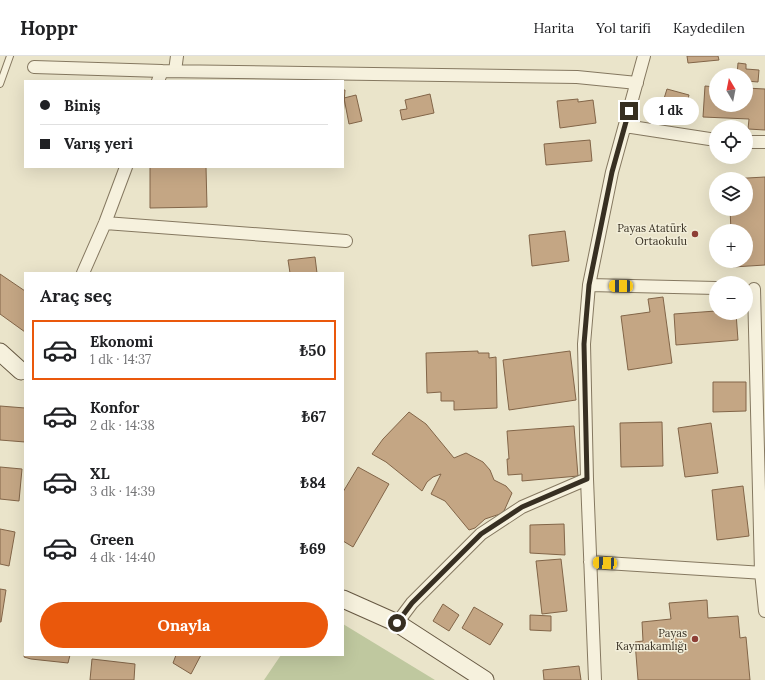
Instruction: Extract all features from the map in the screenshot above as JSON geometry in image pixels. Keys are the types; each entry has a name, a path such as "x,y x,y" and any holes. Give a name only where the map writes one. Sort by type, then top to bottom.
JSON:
{"street":[{"path":"175,71 177,56"},
{"path":"596,680 587,479 584,344 589,285 612,172 644,56"},
{"path":"34,68 160,76 175,71 577,77 637,83"},
{"path":"625,126 709,139"},
{"path":"753,142 765,142"},
{"path":"83,272 105,224 126,168"},
{"path":"105,224 346,240"},
{"path":"589,285 709,288"},
{"path":"755,289 765,611"},
{"path":"0,352 23,372"},
{"path":"0,365 23,372"},
{"path":"397,623 412,603 481,534 522,507 587,479"},
{"path":"590,562 763,572"},
{"path":"344,599 397,623 485,680"}],"lane":[{"path":"0,84 10,56"}],"green space":[{"path":"344,625 435,680 264,680 280,656 344,656"}],"building":[{"path":"687,56 718,56 719,60 688,63"},
{"path":"738,63 746,64 746,68 738,68"},
{"path":"753,70 759,70 758,82 753,82"},
{"path":"705,86 709,86 709,112 753,112 753,88 765,89 765,130 753,129 753,120 749,119 703,117"},
{"path":"667,89 689,95 685,111 662,105"},
{"path":"430,94 434,113 402,120 400,110 407,109 405,100"},
{"path":"356,95 362,121 349,124 344,98"},
{"path":"578,99 578,102 593,100 596,123 560,128 557,101"},
{"path":"590,140 592,161 546,165 544,144"},
{"path":"150,168 206,168 207,207 150,208"},
{"path":"765,177 765,265 753,266 753,224 731,224 730,216 753,216 753,178"},
{"path":"565,231 569,261 532,266 529,235"},
{"path":"315,257 317,272 290,272 288,260"},
{"path":"0,274 24,290 24,331 0,314"},
{"path":"663,297 672,363 628,370 621,316 650,312 648,299"},
{"path":"709,312 709,320 737,320 738,340 676,345 674,314"},
{"path":"478,351 478,353 489,353 489,358 496,357 497,408 454,410 454,401 441,401 441,392 427,393 426,353"},
{"path":"570,351 576,400 509,410 503,360"},
{"path":"713,382 746,382 746,411 713,412"},
{"path":"0,406 24,408 24,442 0,440"},
{"path":"409,412 426,424 454,458 466,453 483,462 490,470 494,480 506,486 512,493 504,511 500,514 485,519 475,528 469,530 445,501 431,494 441,474 433,477 427,482 422,491 386,462 372,454 383,439"},
{"path":"662,422 663,466 621,467 620,423"},
{"path":"711,423 718,473 685,477 678,428"},
{"path":"574,426 578,476 522,481 522,474 508,475 507,459 509,459 507,431"},
{"path":"0,467 22,469 19,501 0,499"},
{"path":"358,467 389,484 353,547 344,542 344,490"},
{"path":"743,486 749,536 717,540 712,490"},
{"path":"564,524 565,555 530,553 530,525"},
{"path":"0,529 15,532 9,566 0,564"},
{"path":"561,559 567,611 542,614 536,561"},
{"path":"0,589 6,590 1,622 0,622"},
{"name":"Payas Kaymakamlığı","path":"707,600 708,618 738,616 740,638 746,637 750,680 638,680 635,642 643,641 642,622 671,619 669,603"},
{"path":"443,604 459,615 449,631 433,621"},
{"path":"474,607 503,624 490,645 462,628"},
{"path":"530,615 551,616 551,631 530,630"},
{"path":"24,656 70,656 68,663"},
{"path":"176,656 200,656 191,674 173,663"},
{"path":"92,659 135,664 134,680 90,680"},
{"path":"579,666 581,680 544,680 543,670"}],"place":[{"name":"Payas Atatürk Ortaokulu","path":"695,234"},
{"name":"Payas Kaymakamlığı","path":"695,639"}],"route":[{"path":"397,623 412,603 481,534 522,507 587,479 584,344 589,285 612,172 629,111"}]}
